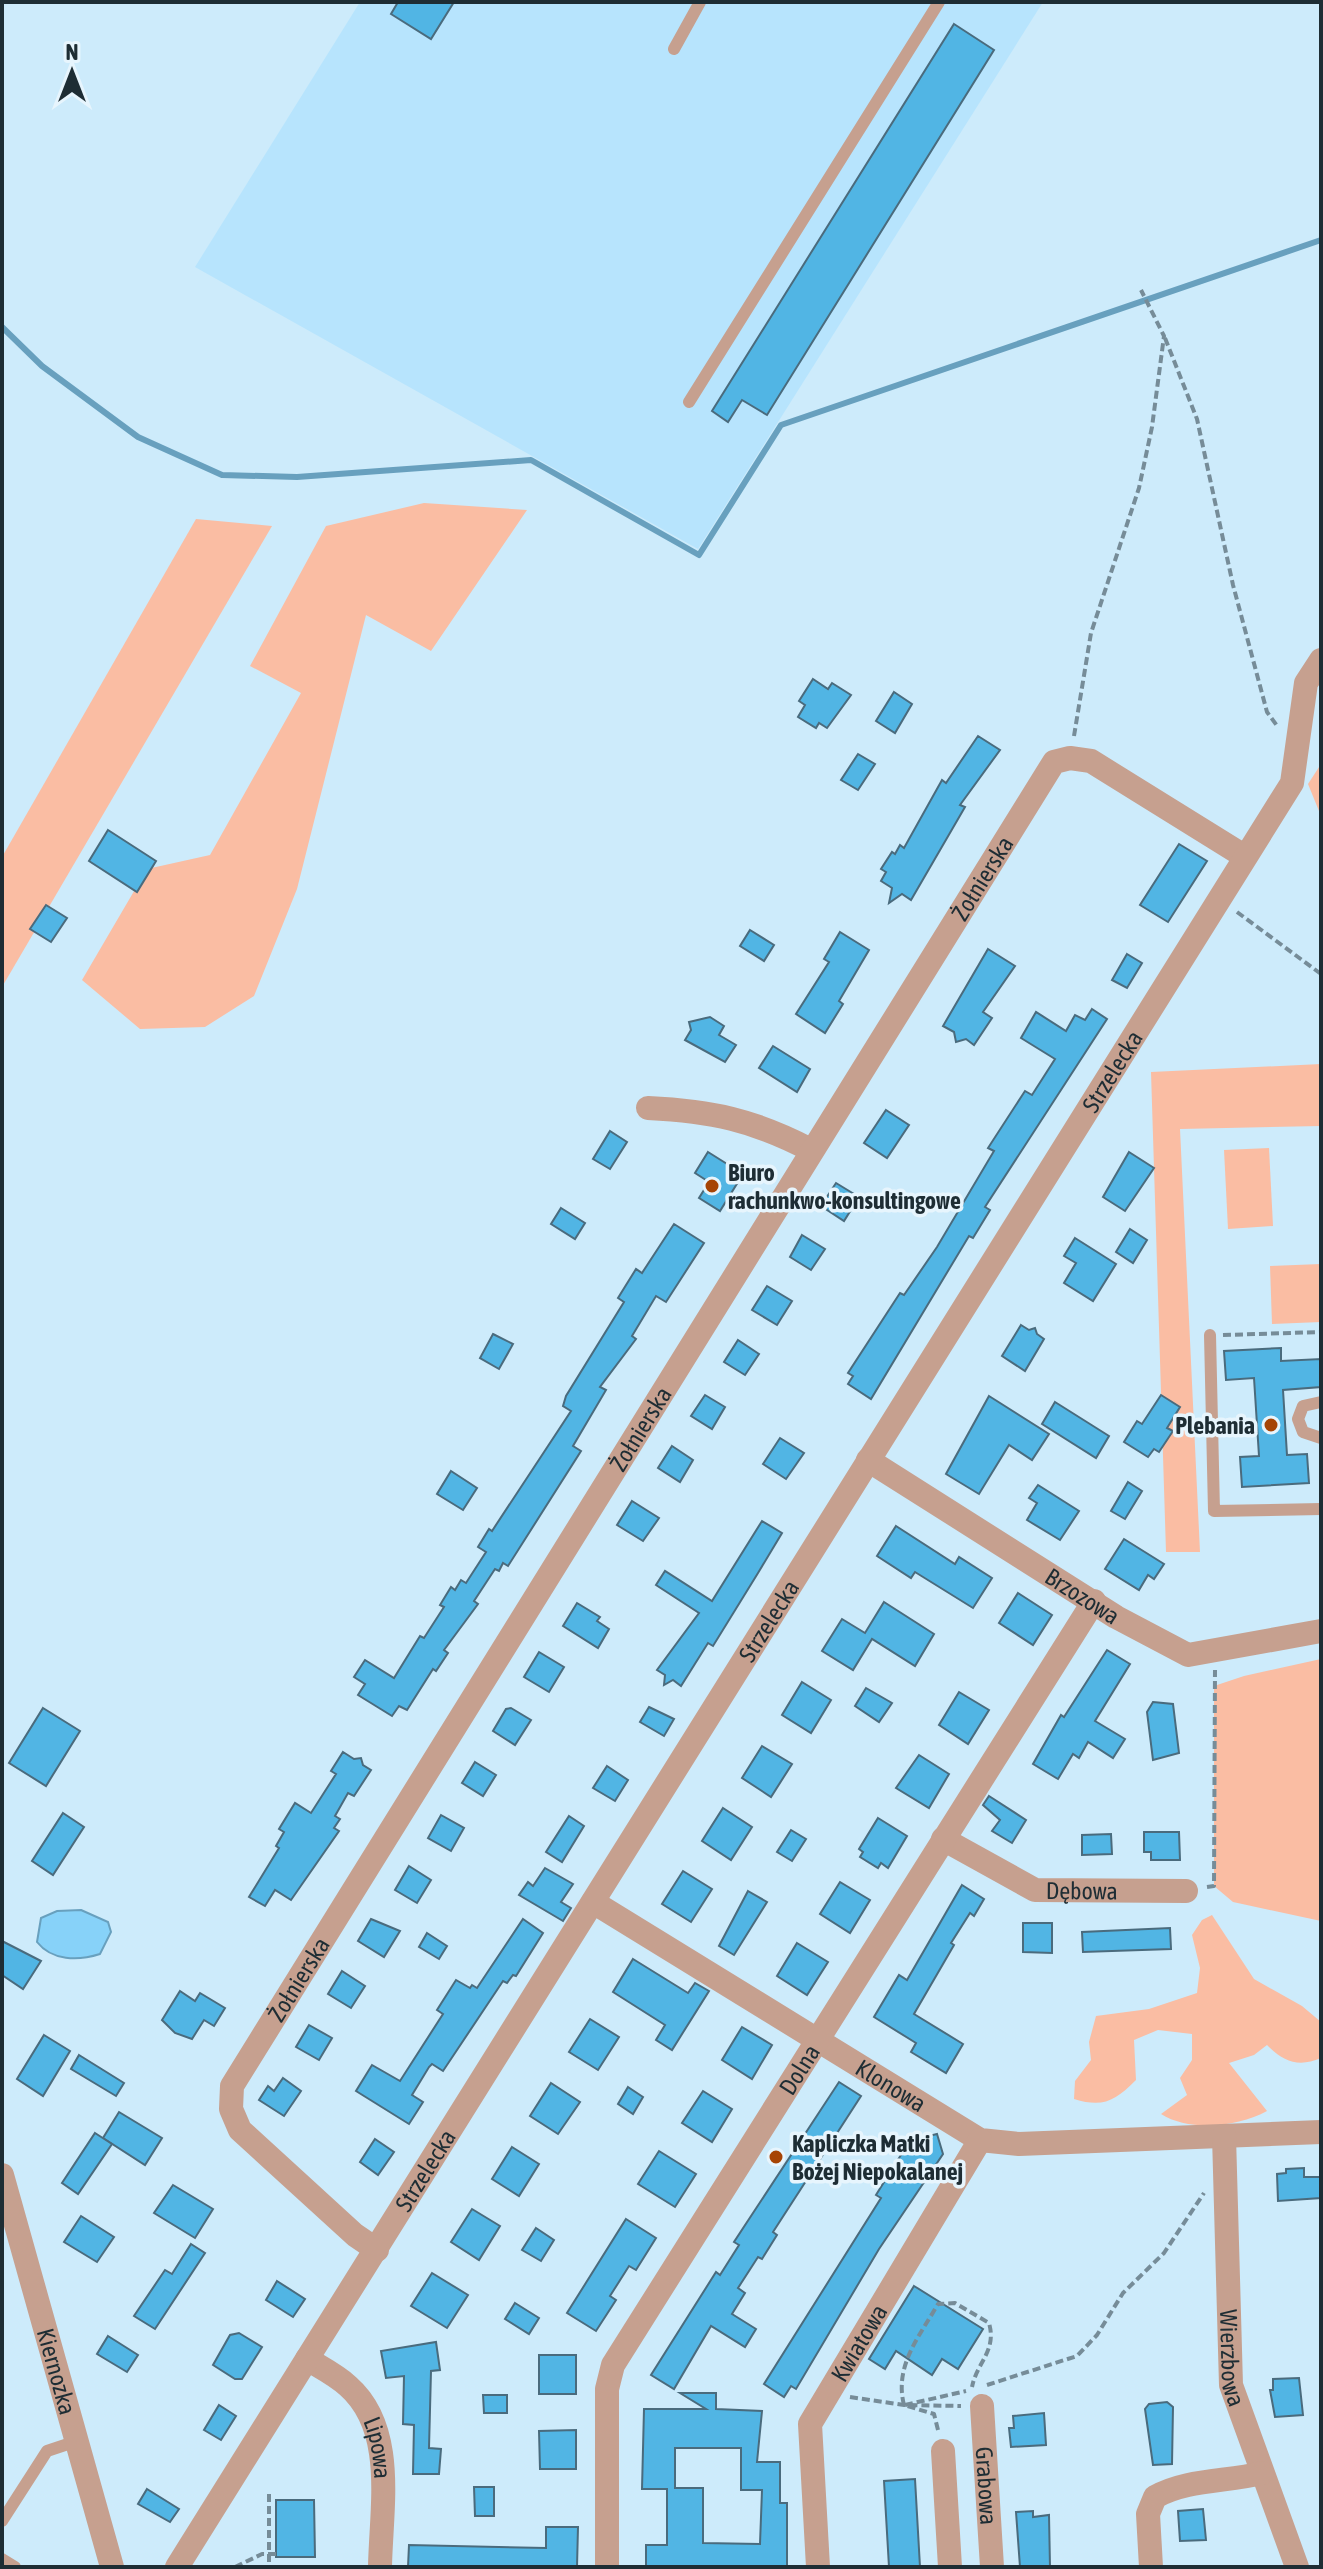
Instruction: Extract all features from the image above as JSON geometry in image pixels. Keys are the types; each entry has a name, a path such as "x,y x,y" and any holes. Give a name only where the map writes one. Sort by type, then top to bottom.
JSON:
{"street":[{"name":"Strzelecka","path":"177,2567 1292,783 1306,683 1321,660"},
{"path":"1070,758 1091,761 1244,856"},
{"name":"Żołnierska","path":"377,2250 355,2235 240,2130 231,2109 232,2086 1054,762 1070,758"},
{"path":"648,1108 703,1111 762,1125 811,1150"},
{"name":"Brzozowa","path":"868,1460 1160,1642 1188,1655 1321,1631"},
{"name":"Dolna","path":"607,2567 607,2389 613,2365 1094,1601"},
{"name":"Dębowa","path":"943,1839 1035,1890 1186,1891"},
{"name":"Klonowa","path":"593,1902 980,2140 1019,2144 1321,2132"},
{"name":"Wierzbowa","path":"1224,2136 1231,2385 1297,2567"},
{"name":"Kwiatowa","path":"818,2567 810,2424 980,2140"},
{"name":"Kiernozka","path":"2,2175 112,2567"},
{"name":"Lipowa","path":"307,2359 348,2386 371,2415 382,2449 380,2567"},
{"name":"Grabowa","path":"977,2398 992,2567"},
{"path":"943,2451 950,2567"},
{"path":"1151,2567 1148,2514 1155,2497 1188,2485 1235,2480 1262,2473"}],"lane":[{"path":"674,49 700,2"},
{"path":"689,402 939,2"},
{"path":"1210,1335 1214,1511 1321,1509"},
{"path":"1321,1402 1303,1406 1298,1419 1303,1432 1321,1438"},
{"path":"2,2521 47,2451 77,2441"},
{"path":"2,2559 15,2567"}],"path":[{"path":"1141,290 1164,336 1197,419 1227,557 1267,712 1296,751"},
{"path":"1070,758 1091,633 1139,488 1152,427 1164,336"},
{"path":"1219,899 1321,974"},
{"path":"1291,1333 1292,1323"},
{"path":"1210,1335 1321,1332"},
{"path":"1186,1891 1214,1886 1215,1651"},
{"path":"977,2398 978,2390 995,2381 1077,2356 1097,2335 1123,2293 1164,2253 1210,2186 1226,2181"},
{"path":"904,2405 899,2385 903,2365 938,2304 955,2303 989,2323 994,2340 989,2355 976,2371 977,2398"},
{"path":"828,2394 904,2405 934,2414 943,2451"},
{"path":"904,2405 977,2398"},
{"path":"904,2405 977,2398"},
{"path":"269,2494 269,2567"},
{"path":"235,2567 276,2554"}],"shaded area":[{"path":"360,2 1043,2 698,549 195,267"},
{"path":"424,503 527,510 431,651 366,615 297,889 254,996 205,1027 140,1029 82,980 147,869 210,855 301,693 250,666 326,526"},
{"path":"196,519 272,526 2,987 2,857"},
{"path":"1321,764 1321,816 1308,784"},
{"path":"1321,1064 1321,1126 1180,1129 1200,1552 1166,1552 1151,1072"},
{"path":"1269,1148 1273,1226 1228,1229 1224,1150"},
{"path":"1321,1264 1321,1322 1272,1324 1270,1266"},
{"path":"1321,1659 1321,1921 1233,1902 1214,1886 1214,1686"},
{"path":"81,1910 108,1922 111,1932 100,1954 66,1958 50,1953 37,1942 41,1918 57,1911"},
{"path":"1212,1915 1254,1979 1302,2006 1321,2022 1321,2058 1291,2061 1267,2045 1254,2055 1229,2063 1267,2111 1228,2124 1185,2123 1161,2114 1187,2095 1180,2078 1192,2060 1192,2034 1158,2030 1134,2040 1136,2080 1122,2093 1108,2101 1093,2103 1074,2099 1075,2081 1091,2060 1089,2042 1096,2016 1149,2009 1197,1993 1200,1968 1192,1935 1202,1920"}],"building":[{"path":"398,2 454,2 431,39 391,14"},
{"path":"954,24 994,50 767,415 742,400 728,422 712,411"},
{"path":"813,679 828,689 832,683 851,695 827,728 819,723 816,728 798,717 805,705 799,701"},
{"path":"894,692 912,704 895,733 876,721"},
{"path":"978,736 1000,750 960,805 965,807 911,900 902,894 889,903 892,888 881,881 886,872 881,869 892,852 895,854 900,845 904,848 942,780 946,783"},
{"path":"858,754 875,764 858,790 841,780"},
{"path":"108,830 156,861 137,892 89,861"},
{"path":"1179,844 1207,861 1168,922 1140,905"},
{"path":"46,905 67,918 51,942 30,929"},
{"path":"750,930 774,945 764,961 740,946"},
{"path":"840,932 869,950 839,1001 843,1004 825,1033 796,1014 829,962 824,959"},
{"path":"988,949 1015,966 983,1012 992,1018 974,1045 966,1039 956,1042 954,1032 943,1026"},
{"path":"1127,954 1142,963 1127,988 1112,980"},
{"path":"1092,1009 1107,1019 985,1207 990,1210 973,1238 969,1236 871,1399 848,1384 853,1376 848,1373 900,1293 904,1295 937,1247 994,1151 988,1148 1025,1091 1032,1095 1055,1059 1021,1038 1036,1012 1066,1031 1075,1015 1085,1020"},
{"path":"710,1017 724,1026 719,1035 736,1045 725,1062 685,1040 691,1030 689,1022"},
{"path":"773,1046 810,1069 797,1092 759,1068"},
{"path":"886,1110 909,1125 887,1158 864,1143"},
{"path":"610,1131 627,1142 610,1169 593,1159"},
{"path":"708,1152 743,1174 720,1211 699,1198 709,1182 695,1173"},
{"path":"1129,1152 1154,1168 1125,1211 1103,1197"},
{"path":"836,1183 859,1197 844,1221 821,1206"},
{"path":"561,1208 585,1223 575,1239 551,1224"},
{"path":"674,1224 704,1243 666,1302 656,1296 632,1336 636,1339 600,1387 606,1390 573,1446 581,1451 508,1566 503,1563 499,1571 495,1569 474,1601 478,1604 444,1650 448,1653 436,1671 433,1669 407,1710 399,1706 392,1716 358,1695 365,1684 354,1677 365,1660 394,1678 420,1636 424,1638 444,1607 440,1605 451,1587 455,1590 461,1580 466,1583 486,1552 478,1547 489,1529 492,1531 571,1411 563,1406 566,1396 624,1302 618,1298 636,1269 642,1273"},
{"path":"1130,1229 1147,1240 1133,1263 1116,1252"},
{"path":"802,1235 825,1249 811,1270 790,1257"},
{"path":"1075,1238 1116,1264 1093,1301 1064,1283 1076,1263 1064,1256"},
{"path":"767,1286 792,1301 777,1325 752,1310"},
{"path":"1021,1325 1029,1330 1035,1328 1044,1339 1025,1371 1002,1356"},
{"path":"493,1334 513,1344 499,1369 480,1358"},
{"path":"738,1340 759,1354 745,1375 724,1362"},
{"name":"Plebania","path":"1281,1348 1281,1361 1321,1359 1321,1387 1283,1390 1287,1455 1307,1454 1309,1483 1242,1487 1240,1457 1259,1456 1254,1378 1226,1380 1224,1351"},
{"path":"705,1395 725,1407 712,1429 691,1416"},
{"path":"1161,1395 1180,1407 1167,1428 1173,1431 1159,1452 1154,1449 1148,1457 1124,1442 1137,1421 1142,1424"},
{"path":"989,1396 1049,1434 1032,1460 1009,1445 979,1494 946,1474"},
{"path":"1055,1402 1109,1436 1096,1458 1042,1424"},
{"path":"780,1438 804,1453 786,1479 763,1464"},
{"path":"672,1446 693,1460 680,1482 658,1468"},
{"path":"451,1471 477,1488 463,1510 437,1494"},
{"path":"1128,1482 1142,1491 1125,1519 1111,1511"},
{"path":"1038,1485 1079,1511 1060,1540 1027,1520 1037,1503 1029,1498"},
{"path":"632,1501 659,1518 643,1541 617,1525"},
{"path":"762,1521 782,1533 713,1646 708,1643 681,1686 673,1680 664,1685 665,1675 657,1670 699,1613 656,1585 665,1571 712,1601"},
{"path":"896,1526 955,1564 959,1557 992,1578 973,1608 915,1572 911,1578 877,1556"},
{"path":"1124,1539 1164,1564 1154,1579 1148,1575 1139,1590 1105,1569"},
{"path":"1018,1593 1052,1615 1033,1645 999,1623"},
{"path":"884,1602 934,1634 915,1666 872,1639 853,1670 822,1651 842,1619 865,1633"},
{"path":"577,1603 600,1617 597,1621 609,1629 598,1648 563,1626"},
{"path":"1107,1650 1130,1664 1095,1721 1125,1739 1113,1758 1088,1742 1079,1758 1073,1754 1058,1779 1033,1764 1061,1715 1064,1717"},
{"path":"539,1652 564,1667 549,1692 524,1677"},
{"path":"802,1682 831,1700 811,1733 782,1715"},
{"path":"866,1688 892,1703 879,1722 855,1706"},
{"path":"959,1692 989,1710 968,1744 939,1725"},
{"path":"1153,1702 1173,1704 1179,1753 1153,1760 1147,1712"},
{"path":"649,1707 674,1719 664,1736 640,1722"},
{"path":"43,1708 80,1731 46,1786 9,1763"},
{"path":"511,1708 531,1720 515,1745 493,1731 506,1709"},
{"path":"762,1746 792,1764 771,1797 742,1778"},
{"path":"343,1752 354,1759 361,1758 363,1765 371,1770 354,1796 348,1793 335,1816 340,1819 334,1828 339,1831 291,1900 275,1890 265,1906 249,1897 279,1848 276,1846 284,1832 279,1829 295,1803 311,1813 336,1774 331,1771"},
{"path":"919,1755 949,1774 929,1808 896,1788"},
{"path":"475,1762 496,1775 483,1796 462,1783"},
{"path":"607,1766 628,1780 615,1801 593,1788"},
{"path":"989,1796 1026,1820 1012,1843 992,1831 1000,1820 983,1805"},
{"path":"723,1808 752,1827 731,1860 702,1841"},
{"path":"63,1813 84,1827 53,1875 32,1861"},
{"path":"441,1815 464,1828 451,1851 428,1838"},
{"path":"569,1816 584,1826 562,1862 546,1852"},
{"path":"878,1818 907,1836 888,1868 881,1863 878,1868 860,1857 863,1852 859,1849"},
{"path":"791,1830 806,1839 792,1861 777,1852"},
{"path":"1144,1832 1179,1832 1180,1860 1151,1860 1151,1852 1144,1852"},
{"path":"1111,1834 1112,1854 1082,1855 1082,1835"},
{"path":"409,1866 431,1880 417,1903 395,1890"},
{"path":"545,1868 573,1884 561,1902 571,1908 563,1921 519,1895 528,1882 533,1886"},
{"path":"683,1871 712,1889 691,1922 662,1904"},
{"path":"840,1882 870,1900 850,1933 820,1914"},
{"path":"962,1885 984,1899 974,1916 970,1913 951,1943 954,1945 914,2014 963,2044 946,2073 911,2052 916,2043 874,2017 899,1975 907,1980"},
{"path":"748,1891 767,1902 734,1955 719,1946"},
{"path":"371,1919 400,1931 384,1957 358,1941"},
{"path":"523,1919 543,1933 516,1976 513,1975 507,1983 503,1981 443,2071 432,2064 429,2067 412,2095 423,2102 409,2124 356,2091 372,2065 400,2081 443,2014 437,2010 456,1980 470,1988 472,1985 477,1988"},
{"path":"1023,1923 1052,1923 1052,1953 1023,1952"},
{"path":"1170,1928 1171,1949 1083,1952 1082,1932"},
{"path":"427,1933 447,1946 439,1959 419,1947"},
{"path":"2,1941 41,1961 23,1989 2,1975"},
{"path":"797,1943 828,1962 807,1995 777,1976"},
{"path":"633,1959 688,1993 695,1983 709,1991 672,2050 656,2040 665,2025 613,1992"},
{"path":"342,1971 365,1986 351,2008 328,1994"},
{"path":"180,1991 195,2001 200,1993 225,2008 214,2026 204,2020 192,2039 175,2033 162,2020"},
{"path":"590,2019 619,2037 598,2070 569,2052"},
{"path":"309,2025 332,2038 319,2060 296,2047"},
{"path":"742,2027 772,2045 752,2079 722,2060"},
{"path":"44,2035 70,2051 43,2096 17,2079"},
{"path":"79,2055 124,2083 116,2096 71,2069"},
{"path":"283,2078 301,2091 284,2116 259,2100 268,2086 274,2091"},
{"path":"839,2082 861,2096 773,2232 777,2235 762,2259 758,2257 738,2288 745,2293 732,2314 756,2329 745,2347 711,2326 674,2389 651,2375 716,2272 720,2275 739,2245 734,2242"},
{"path":"551,2083 580,2102 558,2134 530,2116"},
{"path":"628,2087 643,2097 633,2114 618,2104"},
{"path":"703,2091 732,2109 712,2142 682,2123"},
{"path":"119,2112 162,2138 145,2165 103,2138"},
{"path":"95,2133 112,2144 78,2194 62,2183"},
{"path":"914,2134 921,2138 937,2134 943,2154 879,2249 796,2389 791,2386 784,2397 764,2384 881,2198 876,2195"},
{"path":"375,2139 394,2152 378,2175 360,2162"},
{"path":"512,2147 539,2164 519,2196 492,2179"},
{"path":"659,2151 696,2174 675,2207 638,2184"},
{"path":"1304,2168 1304,2177 1321,2177 1321,2198 1278,2201 1277,2174 1286,2173 1286,2169"},
{"path":"173,2185 213,2209 195,2238 154,2213"},
{"path":"472,2209 500,2226 479,2260 451,2242"},
{"path":"81,2216 114,2237 97,2262 64,2242"},
{"path":"626,2219 656,2238 636,2270 629,2266 610,2296 616,2300 596,2331 567,2313"},
{"path":"536,2228 554,2240 541,2261 522,2250"},
{"path":"191,2244 205,2253 155,2329 134,2316 165,2270 172,2274"},
{"path":"432,2273 468,2295 447,2328 411,2306"},
{"path":"277,2281 305,2299 293,2317 266,2300"},
{"path":"914,2286 983,2329 958,2369 942,2359 932,2375 896,2351 885,2369 869,2359"},
{"path":"515,2303 539,2318 529,2334 505,2319"},
{"path":"239,2333 262,2347 242,2379 235,2379 213,2365 230,2335"},
{"path":"108,2336 138,2355 127,2372 97,2354"},
{"path":"436,2342 440,2370 431,2371 429,2448 441,2449 439,2474 413,2474 414,2425 403,2424 404,2376 386,2378 381,2351"},
{"path":"539,2355 576,2355 576,2394 539,2394"},
{"path":"1299,2378 1303,2415 1275,2417 1270,2390 1273,2390 1273,2379"},
{"path":"680,2393 716,2393 716,2409 762,2411 757,2462 780,2462 780,2503 787,2503 787,2567 646,2567 646,2545 667,2545 667,2489 642,2489 644,2409 706,2409","holes":["675,2448 741,2448 741,2490 762,2490 760,2544 703,2543 703,2488 675,2488"]},
{"path":"483,2395 507,2395 507,2413 484,2413"},
{"path":"1167,2402 1173,2407 1172,2464 1153,2465 1145,2409 1149,2404"},
{"path":"219,2405 236,2416 221,2440 204,2430"},
{"path":"1044,2413 1046,2445 1011,2447 1009,2428 1014,2428 1013,2416"},
{"path":"576,2430 576,2469 540,2469 539,2431"},
{"path":"915,2479 920,2567 889,2567 884,2481"},
{"path":"474,2487 494,2487 494,2516 475,2516"},
{"path":"147,2489 179,2509 170,2522 138,2504"},
{"path":"276,2500 314,2500 315,2557 276,2557"},
{"path":"1203,2509 1206,2540 1180,2541 1178,2511"},
{"path":"1033,2511 1033,2517 1049,2515 1050,2567 1020,2567 1016,2512"},
{"path":"546,2527 578,2527 577,2567 408,2567 409,2545 546,2548"}],"waterway":[{"path":"2,327 42,366 138,437 222,475 297,477 531,460 699,555 781,425 1321,240"}],"place":[{"name":"Biuro rachunkwo-konsultingowe","path":"712,1186"},
{"name":"Plebania","path":"1271,1425"},
{"name":"Kapliczka Matki Bożej Niepokalanej","path":"776,2157"}]}
